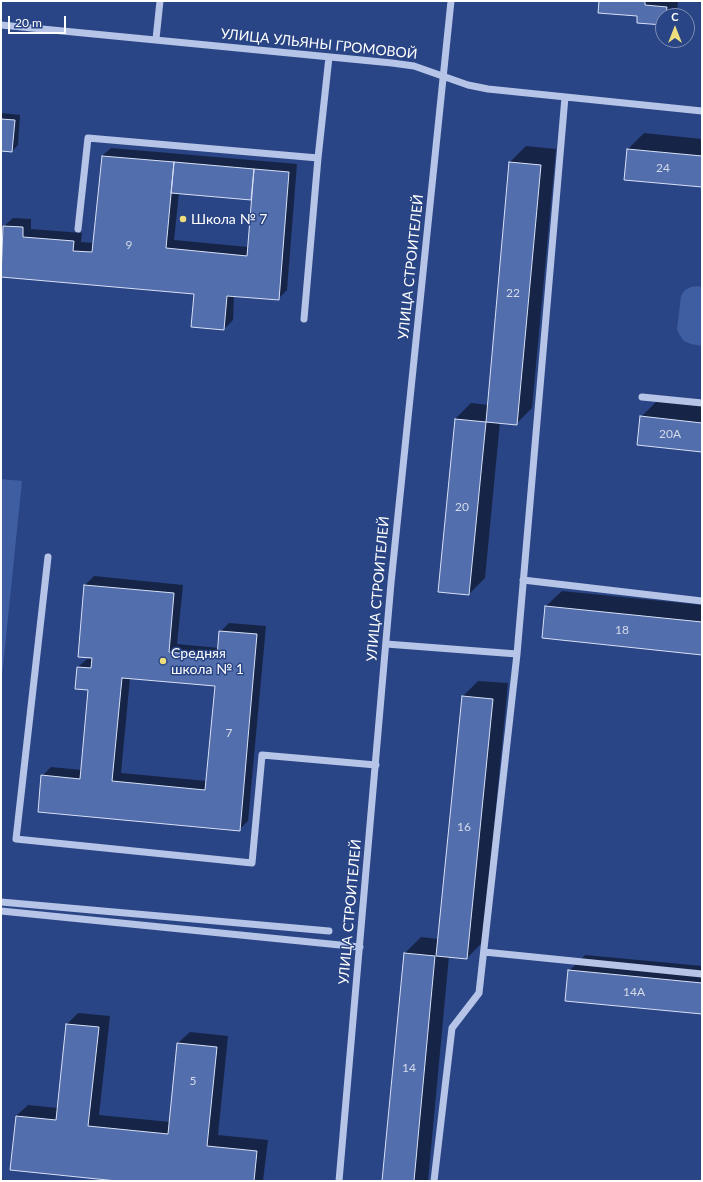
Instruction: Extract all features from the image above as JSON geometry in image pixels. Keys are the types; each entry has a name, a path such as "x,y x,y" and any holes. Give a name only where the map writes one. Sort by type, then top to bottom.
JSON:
{"street":[{"path":"156,39 160,1"},
{"name":"УЛИЦА СТРОИТЕЛЕЙ","path":"339,1181 386,644 451,1"},
{"name":"УЛИЦА УЛЬЯНЫ ГРОМОВОЙ","path":"1,25 156,39 414,66 468,85 488,90 702,111"},
{"path":"304,319 318,158 329,57"},
{"path":"434,1181 452,1028 479,993 484,952 516,654 564,97"},
{"path":"78,229 88,138 318,158"},
{"path":"642,397 702,403"},
{"path":"48,557 16,839 252,863 262,755 376,765"},
{"path":"522,580 702,601"},
{"path":"386,644 516,654"},
{"path":"1,902 329,931"},
{"path":"1,911 360,947"},
{"path":"484,952 702,974"}],"shaded area":[{"path":"697,286 702,287 702,346 684,341 677,329 681,296 685,290"},
{"path":"1,479 22,481 1,686"}],"building":[{"path":"599,1 645,1 645,5 667,7 655,8 655,24 637,23 637,16 598,13"},
{"path":"1,119 15,120 12,152 1,151"},
{"path":"627,149 702,156 702,187 624,180"},
{"path":"102,156 174,162 166,248 247,256 254,169 289,172 279,300 227,296 224,330 191,327 194,294 1,277 3,226 23,227 23,237 74,241 73,251 92,252"},
{"path":"174,162 254,169 251,200 171,193"},
{"path":"509,162 541,165 517,425 486,422"},
{"path":"640,416 702,423 702,452 637,445"},
{"path":"455,419 486,422 469,595 438,592"},
{"path":"84,585 174,593 169,652 217,657 219,631 257,634 240,831 38,812 41,775 80,779 88,690 75,689 77,667 91,668 92,658 78,657","holes":["122,678 215,686 205,790 112,781"]},
{"path":"545,606 702,622 702,655 542,638"},
{"path":"462,696 493,699 467,959 436,956"},
{"path":"404,953 435,956 414,1181 382,1181"},
{"path":"568,970 702,983 702,1014 565,1001"},
{"path":"66,1024 99,1027 88,1126 168,1134 177,1043 217,1047 207,1146 257,1151 254,1181 117,1181 10,1170 16,1116 56,1120"}],"place":[{"name":"Школа № 7","path":"183,219"},
{"name":"Средняя школа № 1","path":"163,661"}]}
